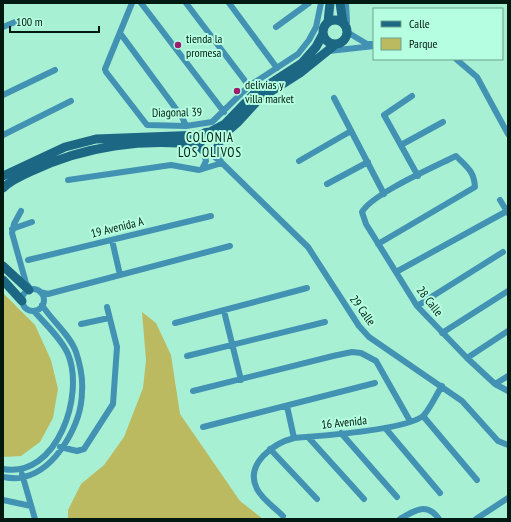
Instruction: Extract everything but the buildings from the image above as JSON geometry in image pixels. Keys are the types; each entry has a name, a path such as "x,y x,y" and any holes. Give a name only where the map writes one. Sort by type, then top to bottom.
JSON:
{"street":[{"path":"132,3 120,33 182,117 186,126"},
{"path":"141,3 224,112"},
{"path":"186,3 249,86"},
{"path":"230,3 277,68"},
{"path":"276,27 309,3"},
{"name":"Diagonal 39","path":"120,33 106,65 106,72 143,122 153,127 186,126 212,122 224,112 249,86 298,54 310,40 316,27 321,3"},
{"path":"330,3 328,22 325,26 323,34 328,41 335,46 353,48 373,45"},
{"path":"3,188 27,173 51,162 96,148 140,144 203,148 212,151 224,134 238,122 258,99 300,73 345,39 345,27 340,3"},
{"path":"345,27 348,21 346,3"},
{"path":"328,22 336,20 367,44 373,45"},
{"path":"3,27 15,22"},
{"name":"Diagonal 39","path":"3,176 66,147 96,139 206,134 225,124 254,94 302,63 316,47 323,34"},
{"path":"335,46 353,48"},
{"path":"457,60 477,77 508,134"},
{"path":"3,95 55,70"},
{"path":"412,96 384,115 418,176"},
{"path":"334,98 384,194 456,156 475,177 475,187 378,244"},
{"path":"3,135 71,101"},
{"path":"401,145 443,122"},
{"path":"299,161 351,131"},
{"path":"68,180 171,165 195,170 202,169 222,163 218,151 216,135 206,134 203,148 206,161 202,169"},
{"name":"29 Calle","path":"203,148 222,163 308,247 359,326 388,350 462,401 498,441 508,445"},
{"path":"327,184 368,162"},
{"name":"28 Calle","path":"384,194 366,205 362,212 366,224 417,306 467,358 495,384 508,391"},
{"path":"396,272 507,212 500,200"},
{"path":"21,211 12,229 12,233 26,283 30,290"},
{"name":"19 Avenida A","path":"28,260 211,216"},
{"path":"12,229 32,222"},
{"path":"112,240 120,275"},
{"path":"3,266 30,290 48,294 230,246"},
{"path":"417,306 503,252"},
{"path":"3,280 22,301 25,308 34,311 60,341 68,354 73,372 71,406 55,444 40,461 21,470 3,469"},
{"path":"175,324 307,288"},
{"path":"22,301 24,294 30,290"},
{"path":"442,333 508,291"},
{"path":"3,477 23,478 34,474 44,466 62,449 76,422 80,407 82,392 81,370 76,351 43,302 40,292"},
{"path":"34,311 43,302 48,294"},
{"path":"55,444 62,449 81,451 84,449 113,404 116,347 107,306"},
{"path":"224,311 240,380"},
{"path":"81,324 109,318"},
{"path":"187,356 325,322"},
{"path":"467,358 508,332"},
{"path":"193,391 352,352 361,353 376,361 410,421"},
{"path":"495,384 508,376"},
{"path":"203,427 374,383"},
{"path":"442,386 423,416 477,480"},
{"name":"28 Calle","path":"501,388 508,396"},
{"path":"287,406 294,438"},
{"name":"16 Avenida","path":"283,516 257,490 254,481 258,463 270,449 283,441 294,438 386,429 423,416"},
{"path":"386,429 440,493"},
{"path":"341,433 397,497"},
{"path":"308,437 364,499"},
{"path":"270,449 317,500"},
{"path":"21,470 35,519"},
{"path":"476,519 508,498"},
{"path":"3,500 31,506"},
{"path":"400,519 420,509 427,508 434,512 439,519"}],"green space":[{"path":"3,293 35,325 51,360 58,389 53,418 40,442 21,456 3,457"},
{"path":"142,312 156,323 171,355 180,414 240,501 263,519 68,519 68,510 81,484 104,465 124,437 143,388 146,360"}],"place":[{"name":"tienda la promesa","path":"178,45"},
{"name":"delivias y villa market","path":"237,91"}],"district":[{"name":"COLONIA LOS OLIVOS","path":"210,144"}]}
